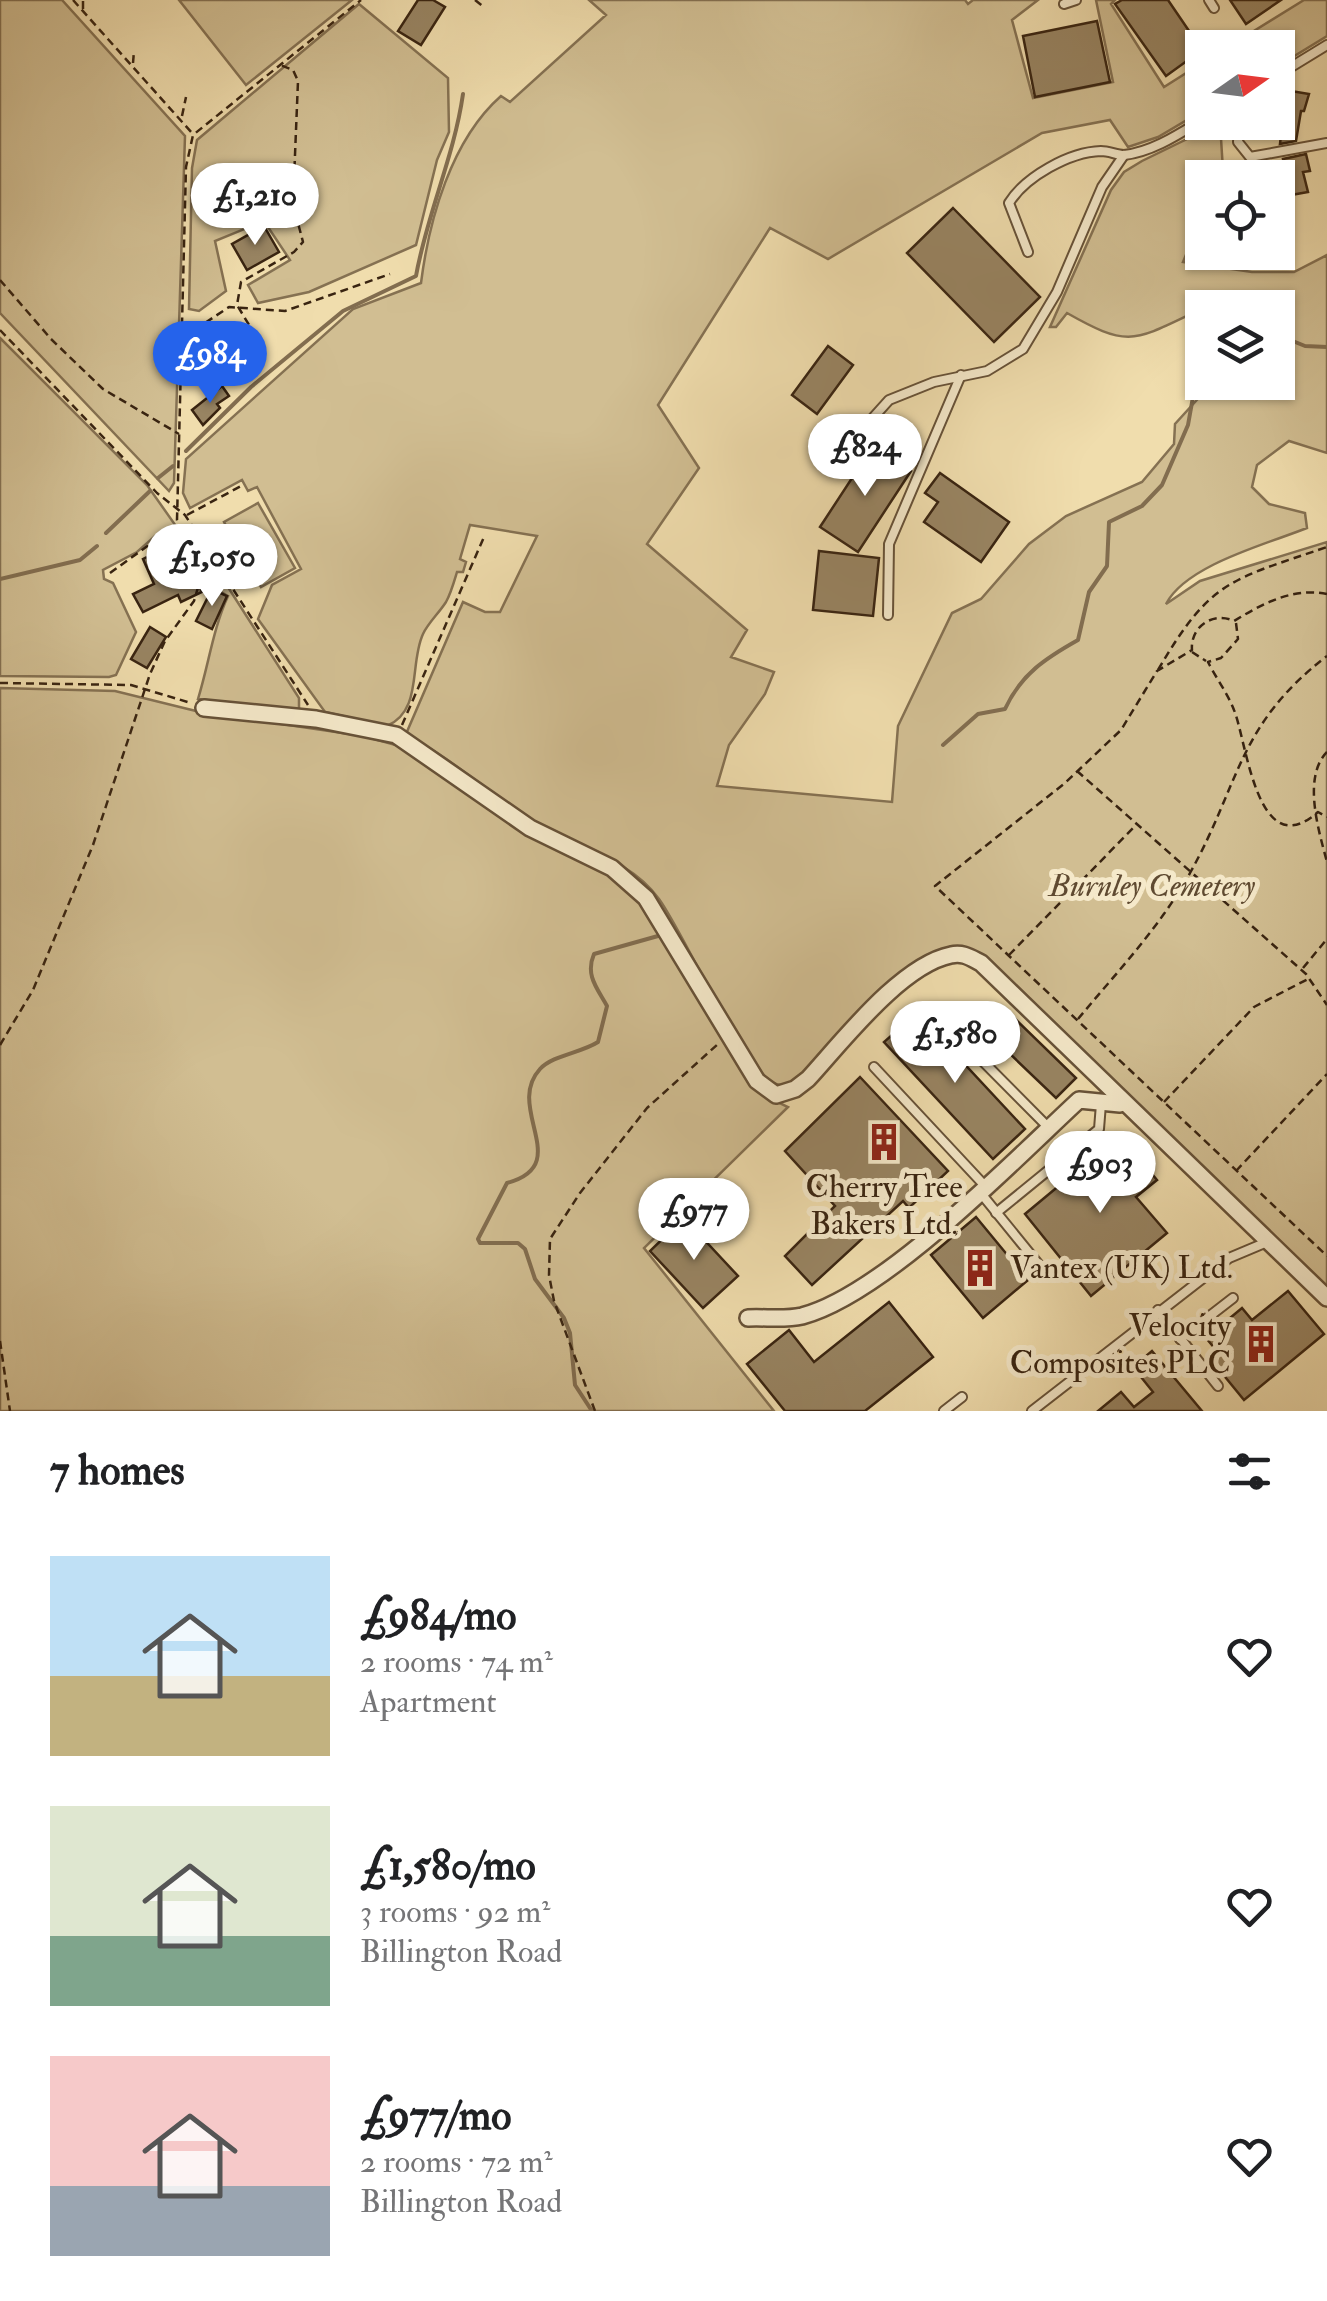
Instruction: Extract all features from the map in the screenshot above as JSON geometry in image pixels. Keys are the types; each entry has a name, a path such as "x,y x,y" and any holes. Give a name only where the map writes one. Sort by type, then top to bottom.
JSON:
{"street":[{"path":"204,708 316,719 396,734 530,828 612,868 646,898 758,1081 776,1095 795,1089 912,974 949,955 965,954 981,963 1327,1298"},
{"path":"748,1318 801,1316 839,1298 896,1263 1079,1100 1124,1105"}],"lane":[{"path":"1064,4 1076,0"},
{"path":"1295,65 1327,45"},
{"path":"1028,252 1009,203 1018,188 1074,156 1124,154 1168,142 1185,131"},
{"path":"1238,140 1250,157 1327,144"},
{"path":"862,430 889,400 986,370 1022,349 1057,292 1102,187 1124,154"},
{"path":"888,615 889,544 917,487 962,375"},
{"path":"930,1007 1048,1128"},
{"path":"874,1067 982,1189 996,1213 1040,1266"},
{"path":"996,1213 1098,1129 1101,1100"},
{"path":"1032,1411 1229,1258 1268,1242"},
{"path":"1180,1338 1233,1298"},
{"path":"1158,1310 1218,1386"},
{"path":"944,1411 962,1398"}],"path":[{"path":"73,0 182,117 193,134"},
{"path":"82,10 83,0"},
{"path":"0,1045 32,990 86,864 165,640 194,602 199,584 178,507 186,166 193,134 361,0"},
{"path":"475,0 484,7"},
{"path":"133,65 134,50"},
{"path":"206,322 234,369 243,368 260,350 260,344 237,305 241,282 294,252 303,242 292,204 298,81 292,70 277,64"},
{"path":"182,117 186,97"},
{"path":"237,305 248,310 285,311 390,274"},
{"path":"0,280 51,339 103,389 179,434"},
{"path":"183,338 237,305"},
{"path":"0,330 157,493 186,516 316,719"},
{"path":"186,516 243,486"},
{"path":"110,573 153,542 182,533"},
{"path":"396,734 409,714 484,538"},
{"path":"1327,547 1226,584 1199,606 1121,730 1077,771 935,886 1327,1256"},
{"path":"1234,621 1289,594 1327,594"},
{"path":"1208,662 1221,658 1238,639 1239,630 1228,617 1198,626 1191,639 1192,650 1208,662 1235,711 1262,806 1290,825 1306,822 1318,812"},
{"path":"1158,671 1192,650"},
{"path":"1077,1020 1156,926 1191,872 1244,752 1272,706 1327,656"},
{"path":"0,683 148,688 204,708"},
{"path":"1327,752 1320,759 1314,780 1327,862"},
{"path":"1320,759 1327,760"},
{"path":"1077,771 1302,970 1327,1005"},
{"path":"1318,812 1327,817"},
{"path":"1009,956 1137,824"},
{"path":"1302,970 1327,940"},
{"path":"1164,1102 1254,1007 1309,978"},
{"path":"595,1411 554,1302 549,1275 550,1240 580,1193 646,1108 730,1033"},
{"path":"1236,1171 1327,1074"},
{"path":"0,1341 10,1411"}],"green space":[{"path":"0,0 62,0 185,136 174,483 169,491 0,313"},
{"path":"179,0 352,0 246,85"},
{"name":"Burnley Cemetery","path":"589,0 965,0 968,4 973,0 1038,0 1012,20 1033,98 1113,82 1096,0 1115,0 1111,4 1164,87 1185,74 1185,121 1158,137 1128,147 1110,120 1042,133 828,259 770,228 658,405 699,468 647,544 747,630 731,657 774,672 765,694 729,745 717,786 892,802 898,726 952,613 981,599 1029,544 1066,516 1142,482 1174,444 1175,424 1197,400 1295,400 1295,290 1185,290 1185,317 1130,337 1117,336 1067,313 1056,327 1050,327 1111,190 1124,172 1185,140 1221,140 1222,160 1185,160 1185,270 1294,272 1327,255 1327,453 1289,441 1257,465 1252,487 1269,504 1305,513 1307,528 1209,567 1176,590 1166,604 1200,581 1327,542 1327,1298 964,947 946,952 902,982 798,1082 776,1084 763,1075 732,1030 670,916 647,885 618,864 537,824 406,734 463,602 485,612 500,612 537,536 470,525 460,559 466,562 463,572 457,572 446,602 423,634 411,698 398,719 387,726 325,712 258,619 272,585 301,569 257,487 248,491 242,480 190,508 183,493 186,459 353,309 421,283 445,182 469,135 501,96 510,102 606,15"},
{"path":"1304,0 1327,0 1327,36 1295,56 1295,30 1255,30"},
{"path":"359,4 448,78 449,132 437,160 416,245 309,292 258,303 248,285 290,260 264,221 215,241 226,291 199,311 189,309 192,168 197,140"},
{"path":"0,338 147,485 178,529 155,536 137,552 103,570 104,579 113,583 136,632 116,675 0,676"},
{"path":"258,503 295,568 261,587 224,522"},
{"path":"210,559 299,698 299,711 198,699 228,596 214,588 217,584 205,562"},
{"path":"0,688 115,691 200,712 363,736 403,747 612,874 643,905 765,1096 788,1107 644,1248 774,1411 0,1411"}],"building":[{"path":"418,0 433,0 445,7 421,45 398,31"},
{"path":"1122,0 1168,0 1188,30 1185,30 1185,62 1166,76 1115,4"},
{"path":"1230,0 1281,0 1246,24"},
{"path":"1097,21 1110,82 1035,97 1023,36"},
{"path":"1295,92 1309,94 1301,111 1296,141 1280,144 1280,140 1295,140"},
{"path":"1306,154 1310,171 1303,172 1308,192 1295,194 1295,160 1283,159"},
{"path":"953,208 1040,297 994,342 907,253"},
{"path":"264,226 279,252 247,270 232,244"},
{"path":"828,346 853,365 817,414 792,395"},
{"path":"222,386 229,396 217,404 220,408 203,425 192,410"},
{"path":"873,446 911,471 858,552 820,527"},
{"path":"940,473 1009,522 981,562 924,522 938,502 925,493"},
{"path":"180,540 202,592 181,602 178,595 143,612 133,594 154,584 143,559"},
{"path":"819,551 879,558 873,616 813,610"},
{"path":"212,589 227,596 212,629 196,621"},
{"path":"150,627 166,637 147,668 131,659"},
{"path":"1006,1010 1076,1078 1056,1098 985,1030"},
{"path":"917,1013 1025,1129 993,1159 884,1042"},
{"path":"860,1077 948,1171 909,1208 903,1201 812,1285 785,1256 835,1206 785,1151"},
{"path":"1120,1135 1157,1180 1136,1197 1167,1233 1091,1296 1025,1214"},
{"name":"Vantex (UK) Ltd.","path":"976,1217 1028,1280 983,1318 931,1255"},
{"path":"684,1218 738,1276 703,1308 650,1251"},
{"name":"Velocity Composites PLC","path":"1288,1291 1324,1334 1244,1400 1208,1356 1216,1350 1206,1338 1242,1308 1252,1320"},
{"path":"889,1302 933,1357 865,1411 785,1411 747,1364 789,1330 814,1362"},
{"path":"1152,1351 1202,1411 1098,1411 1121,1392 1134,1407 1153,1392 1133,1367"}],"waterway":[{"path":"186,451 251,387 343,311 416,276 463,94"},
{"path":"1295,342 1327,347"},
{"path":"943,745 978,714 1005,709 1035,668 1078,640 1089,592 1107,566 1109,522 1142,506 1162,485 1188,425 1192,400"},
{"path":"158,478 173,466"},
{"path":"106,533 150,491"},
{"path":"0,579 80,560 97,546"},
{"path":"592,1411 575,1385 570,1333 564,1318 535,1279 525,1249 518,1243 480,1243 478,1239 507,1183 526,1175 536,1163 538,1149 529,1101 531,1084 540,1069 552,1060 598,1042 607,1006 592,975 594,954 658,936"}],"place":[{"name":"Cherry Tree Bakers Ltd.","path":"884,1142"},
{"name":"Vantex (UK) Ltd.","path":"980,1268"},
{"name":"Velocity Composites PLC","path":"1261,1344"}]}
